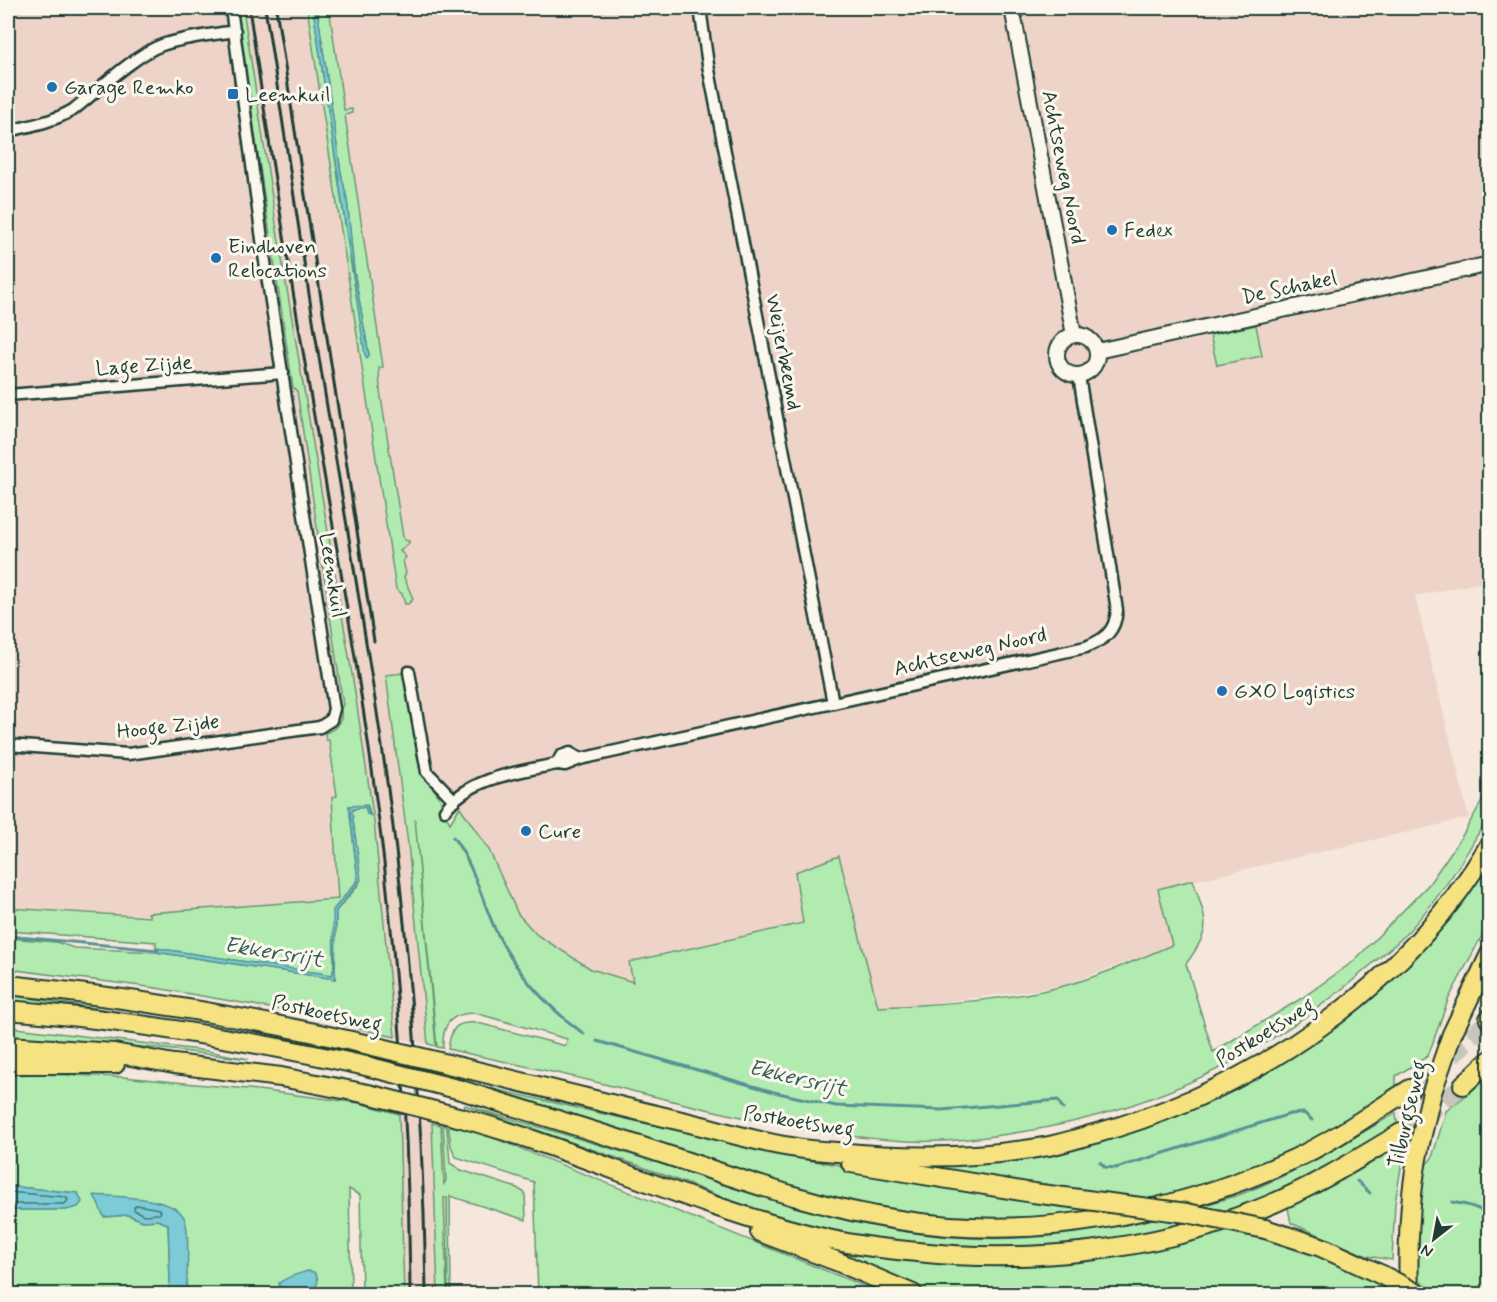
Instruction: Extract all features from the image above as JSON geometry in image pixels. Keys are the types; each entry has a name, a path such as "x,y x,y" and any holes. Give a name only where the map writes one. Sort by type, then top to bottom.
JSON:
{"highway":[{"name":"Postkoetsweg","path":"8,985 132,1000 283,1026 791,1148 900,1157 959,1156 1016,1151 1069,1141 1174,1109 1280,1054 1315,1031 1371,985 1412,946 1449,905 1490,844"},
{"name":"Tilburgseweg","path":"1410,1294 1409,1228 1416,1168 1424,1126 1452,1034 1490,954"},
{"name":"Postkoetsweg","path":"8,1010 130,1022 197,1032 366,1066 461,1090 814,1202 900,1220 955,1226 1002,1228 1100,1220 1186,1201 1238,1183 1297,1158 1410,1089"},
{"path":"8,1046 114,1053 174,1064 281,1077 368,1094 532,1139 696,1201 818,1237 850,1244 955,1256 1058,1255 1112,1249 1160,1239 1257,1210 1313,1185 1401,1133"},
{"path":"1463,1085 1490,1060"},
{"path":"8,1065 174,1064"},
{"path":"791,1148 864,1167 1033,1193 1187,1213 1265,1229 1321,1247 1418,1294"},
{"path":"696,1201 760,1232 913,1294"}],"street":[{"name":"Leemkuil","path":"231,8 266,269 334,709 331,720"},
{"name":"Weijerbeemd","path":"700,8 708,66 833,703"},
{"name":"Achtseweg Noord","path":"1012,8 1074,334"},
{"path":"8,131 35,126 62,116 80,105 140,58 162,45 235,31"},
{"name":"De Schakel","path":"1097,351 1490,264"},
{"path":"1074,334 1086,337 1095,345 1097,351 1095,365 1079,376 1065,372 1060,367 1056,354 1062,341 1074,334"},
{"name":"Lage Zijde","path":"8,395 283,374"},
{"name":"Achtseweg Noord","path":"445,810 454,800 480,783 1086,647 1107,637 1114,626 1117,610 1079,376"},
{"path":"409,672 427,772 454,800"},
{"name":"Hooge Zijde","path":"8,745 128,754 320,727 331,720"}],"shaded area":[{"path":"8,8 1489,8 1489,581 1415,596 1469,818 1158,889 1173,945 1058,987 869,1012 657,992 576,967 512,918 429,758 414,671 403,673 411,814 419,812 442,1048 352,1027 329,1019 156,988 150,917 8,908"},
{"path":"394,1113 447,1127 451,1294 396,1294"}],"green space":[{"path":"236,8 243,8 277,230 354,686 374,821 395,1037 329,1019 248,1004 156,988 8,969 8,938 56,942 74,948 156,952 335,979 336,911 359,885 352,811 365,807 367,814 370,814 368,806 349,806 358,880 334,909 332,975 156,948 156,942 8,931 8,908 150,917 148,913 338,899 332,797 337,796 329,740 326,740 325,733 338,724 341,717 340,709 343,705 297,391 293,388"},
{"path":"307,8 313,8 367,358 369,355 354,271 347,199 341,173 317,8 329,8 344,110 352,109 352,113 345,115 383,367 379,368 380,391 403,537 404,540 409,541 400,551 406,557 403,561 406,573 404,577 413,599 408,604 405,604 402,594 396,589"},
{"path":"1256,325 1262,356 1217,365 1210,335"},
{"path":"404,673 419,765 438,795 450,823 460,807 489,850 518,914 537,935 591,969 633,982 629,962 803,923 795,872 839,856 878,1007 967,1002 1013,996 1071,984 1129,963 1172,945 1158,889 1193,880 1205,924 1201,941 1186,964 1213,1052 1302,998 1354,961 1429,884 1462,836 1489,789 1490,810 1485,823 1451,877 1400,940 1332,997 1291,1027 1203,1076 1157,1096 1109,1112 1060,1125 1008,1134 958,1140 920,1141 832,1134 758,1121 448,1049 453,1031 464,1023 478,1023 566,1046 567,1039 475,1013 459,1015 449,1022 444,1032 443,1048 437,1047 415,819 436,1046 428,1044 408,844 386,675"},
{"path":"1489,862 1489,922 1448,1000 1428,1056 1396,1076 1396,1089 1333,1129 1294,1150 1235,1176 1178,1196 1065,1216 1002,1221 901,1214 795,1190 467,1083 808,1160 1011,1192 1025,1201 1061,1207 1063,1187 924,1167 920,1163 975,1162 1255,1077 1456,908"},
{"path":"8,995 129,1013 8,1001"},
{"path":"8,1027 207,1051 249,1059 156,1048 8,1038"},
{"path":"1489,1071 1489,1294 1439,1294 1418,1280 1419,1224 1424,1167 1432,1158 1446,1111 1470,1092"},
{"path":"8,1075 123,1077 258,1090 359,1103 399,1114 404,1294 362,1294 360,1195 349,1189 351,1294 186,1294 185,1220 156,1201 105,1217 128,1215 143,1221 157,1220 168,1224 169,1294 8,1294 8,1210 66,1210 78,1193 8,1186"},
{"path":"464,1105 850,1221 920,1234 984,1238 1070,1234 1099,1230 1183,1211 1237,1196 1284,1176 1396,1113 1398,1131 1353,1157 1243,1208 1108,1244 1002,1252 849,1237 781,1219 637,1165"},
{"path":"432,1123 441,1125 444,1184 446,1180 443,1125 447,1127 450,1163 461,1170 517,1188 525,1193 526,1220 450,1196 451,1294 448,1294 447,1198 444,1198 447,1294 438,1294"},
{"path":"448,1123 499,1140 884,1294 538,1294 534,1182 456,1157 451,1146"},
{"path":"1406,1138 1395,1203 1392,1260 1367,1256 1291,1223 1287,1203"},
{"path":"1228,1226 1283,1242 1355,1270 1396,1294 1250,1294 1252,1290 1221,1294 931,1294 839,1255 838,1250 953,1263"}],"water":[{"path":"313,8 317,8 341,173 347,199 354,271 369,355 367,358 365,355"},
{"path":"367,805 369,814 372,816 367,814 365,807 352,811 361,880 336,911 335,979 156,952 156,948 332,975 334,968 333,910 358,880 349,806"},
{"path":"8,1186 78,1193 82,1202 78,1207 66,1210 8,1210"},
{"path":"94,1195 144,1199 171,1206 180,1212 187,1227 186,1294 169,1294 168,1224 157,1220 143,1221 128,1215 104,1217"},
{"path":"308,1271 314,1272 318,1278 316,1286 309,1294 285,1294 280,1291 279,1283"}],"waterway":[{"name":"Ekkersrijt","path":"453,837 466,859 495,929 512,960 544,1000 584,1034"},
{"name":"Ekkersrijt","path":"8,936 158,950"},
{"name":"Ekkersrijt","path":"597,1041 774,1092 836,1106 942,1110 1058,1100 1063,1109"},
{"name":"Ekkersrijt","path":"1100,1162 1105,1167 1116,1168 1290,1114 1304,1113 1312,1120"},
{"name":"Ekkersrijt","path":"1357,1181 1370,1193"},
{"name":"Ekkersrijt","path":"1452,1202 1480,1210 1488,1218 1490,1224"}],"tunnel":[{"path":"1410,1089 1444,1064 1489,1019"},
{"path":"1401,1133 1463,1085"}],"railway":[{"path":"249,8 359,685 385,871 400,1030 406,1135 410,1294"},
{"path":"265,8 316,340 375,698 400,884 421,1140 426,1294"},
{"path":"276,8 374,641"}],"place":[{"name":"Garage Remko","path":"52,87"},
{"name":"Leemkuil","path":"233,94"},
{"name":"Fedex","path":"1112,230"},
{"name":"Eindhoven Relocations","path":"216,258"},
{"name":"GXO Logistics","path":"1222,691"},
{"name":"Cure","path":"526,831"}]}
